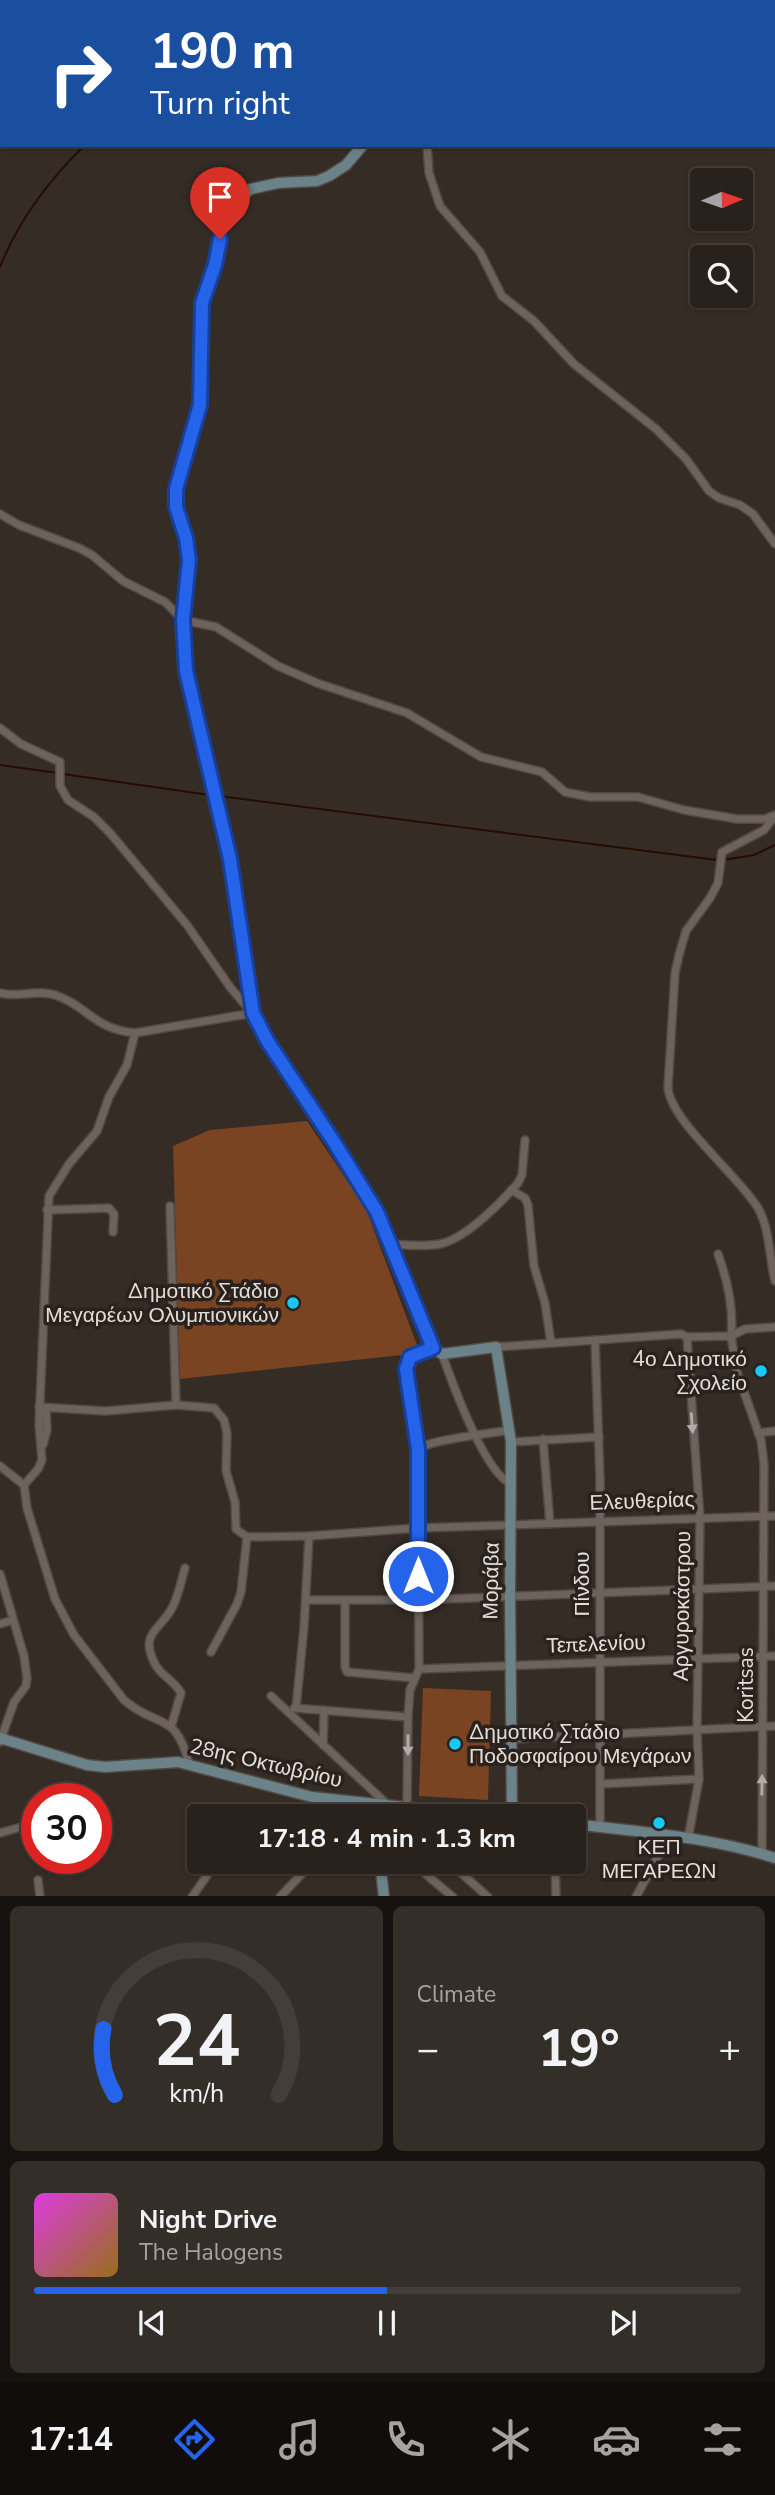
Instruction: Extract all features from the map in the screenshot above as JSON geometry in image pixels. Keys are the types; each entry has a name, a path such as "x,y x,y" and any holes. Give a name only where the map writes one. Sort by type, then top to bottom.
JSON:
{"street":[{"path":"253,1013 233,878 186,671 183,620 189,560 186,538 176,507 176,489 200,405 202,303 217,259 223,214 231,204 251,189 278,183 317,181 329,176 346,165 361,147"},
{"path":"427,147 429,173 440,206 480,252 502,296 534,321 574,364 656,429 686,459 709,491 752,513 775,544"},
{"path":"0,514 19,525 92,555 123,581 165,602 183,620 216,627 278,666 317,683 412,716 481,757 542,772 569,793 590,797 643,798 684,810 737,819 759,820 775,816"},
{"path":"0,728 21,744 56,759 60,765 60,786 72,805 94,817 110,832 187,925 225,980 253,1013 268,1042 366,1191 477,1436 496,1473 505,1482 512,1484"},
{"path":"775,816 764,830 722,852 720,878 710,898 686,931 675,973 668,1094 691,1129 757,1206 765,1225 775,1281"},
{"path":"0,993 15,996 52,994 68,1001 105,1027 135,1033 253,1013"},
{"path":"24,1485 40,1465 49,1196 75,1155 97,1131 109,1097 127,1065 135,1033"},
{"path":"391,1244 431,1245 452,1240 466,1231 511,1190 522,1175 525,1140"},
{"path":"511,1190 525,1198 528,1205 534,1266 545,1303 551,1343"},
{"path":"170,1206 176,1405"},
{"path":"47,1210 108,1208 114,1214 113,1232"},
{"name":"Koritsas","path":"718,1254 728,1291 737,1372 758,1433 764,1464 762,1853"},
{"path":"409,1804 408,1717 414,1678 419,1669 418,1449 406,1363 410,1357 437,1350 595,1340 731,1336 746,1329 775,1327"},
{"name":"Αργυροκάστρου","path":"684,1336 700,1518 697,1730 699,1779 688,1839"},
{"name":"Πίνδου","path":"595,1340 600,1522 600,1827"},
{"name":"Μοράβα","path":"496,1347 511,1436 512,1804"},
{"path":"43,1408 127,1411 176,1405 214,1408 224,1420 228,1433 226,1471 235,1502 235,1525 238,1532 247,1537 241,1592 211,1652"},
{"path":"758,1433 775,1431"},
{"path":"418,1449 430,1442 477,1436 543,1439 598,1437"},
{"path":"543,1439 550,1524"},
{"path":"0,1466 24,1485 27,1508 50,1586 68,1627 124,1700 178,1733 184,1743 189,1764"},
{"name":"Ελευθερίας","path":"247,1537 511,1524 775,1516"},
{"path":"296,1709 309,1536"},
{"path":"171,1727 181,1693 155,1666 149,1639 172,1609 185,1568"},
{"path":"0,1574 27,1678 26,1686 14,1702 1,1739"},
{"path":"306,1601 418,1600 775,1586"},
{"path":"345,1600 347,1672 414,1678"},
{"path":"0,1624 13,1620"},
{"name":"Τεπελενίου","path":"419,1669 775,1656"},
{"path":"271,1696 387,1804"},
{"path":"284,1708 408,1717"},
{"path":"323,1745 324,1710"},
{"path":"512,1739 775,1726"},
{"name":"28ης Οκτωβρίου","path":"1,1739 58,1758 96,1766 163,1761 189,1764 284,1791 367,1804"},
{"path":"600,1784 699,1779"},
{"path":"586,1825 688,1839 775,1857"},
{"path":"0,1833 21,1827"},
{"path":"636,1896 669,1836"},
{"path":"192,1896 208,1874"},
{"path":"281,1896 302,1874"},
{"path":"381,1874 384,1896"},
{"path":"426,1874 453,1896"},
{"path":"463,1874 488,1896"},
{"path":"555,1874 556,1896"},
{"path":"38,1880 40,1896"}],"shaded area":[{"path":"307,1121 366,1209 420,1353 180,1379 173,1146 210,1130"},
{"name":"Δημοτικό Στάδιο Ποδοσφαίρου Μεγάρων","path":"423,1688 491,1691 488,1800 419,1796"}],"waterway":[{"path":"0,267 16,233 36,201 83,147"},
{"path":"0,765 58,773"},
{"path":"63,774 210,795"},
{"path":"219,796 717,860"},
{"path":"723,860 754,855 775,845"}],"place":[{"name":"Δημοτικό Στάδιο Μεγαρέων Ολυμπιονικών","path":"293,1303"},
{"name":"4ο Δημοτικό Σχολείο","path":"761,1371"},
{"name":"Δημοτικό Στάδιο Ποδοσφαίρου Μεγάρων","path":"455,1744"},
{"name":"ΚΕΠ ΜΕΓΑΡΕΩΝ","path":"659,1823"}],"route":[{"path":"220,239 212,277 202,303 200,405 176,489 176,507 188,545 189,560 183,620 186,671 230,859 253,1013 268,1042 366,1191 433,1348 410,1357 406,1363 418,1449 418,1576"}]}
